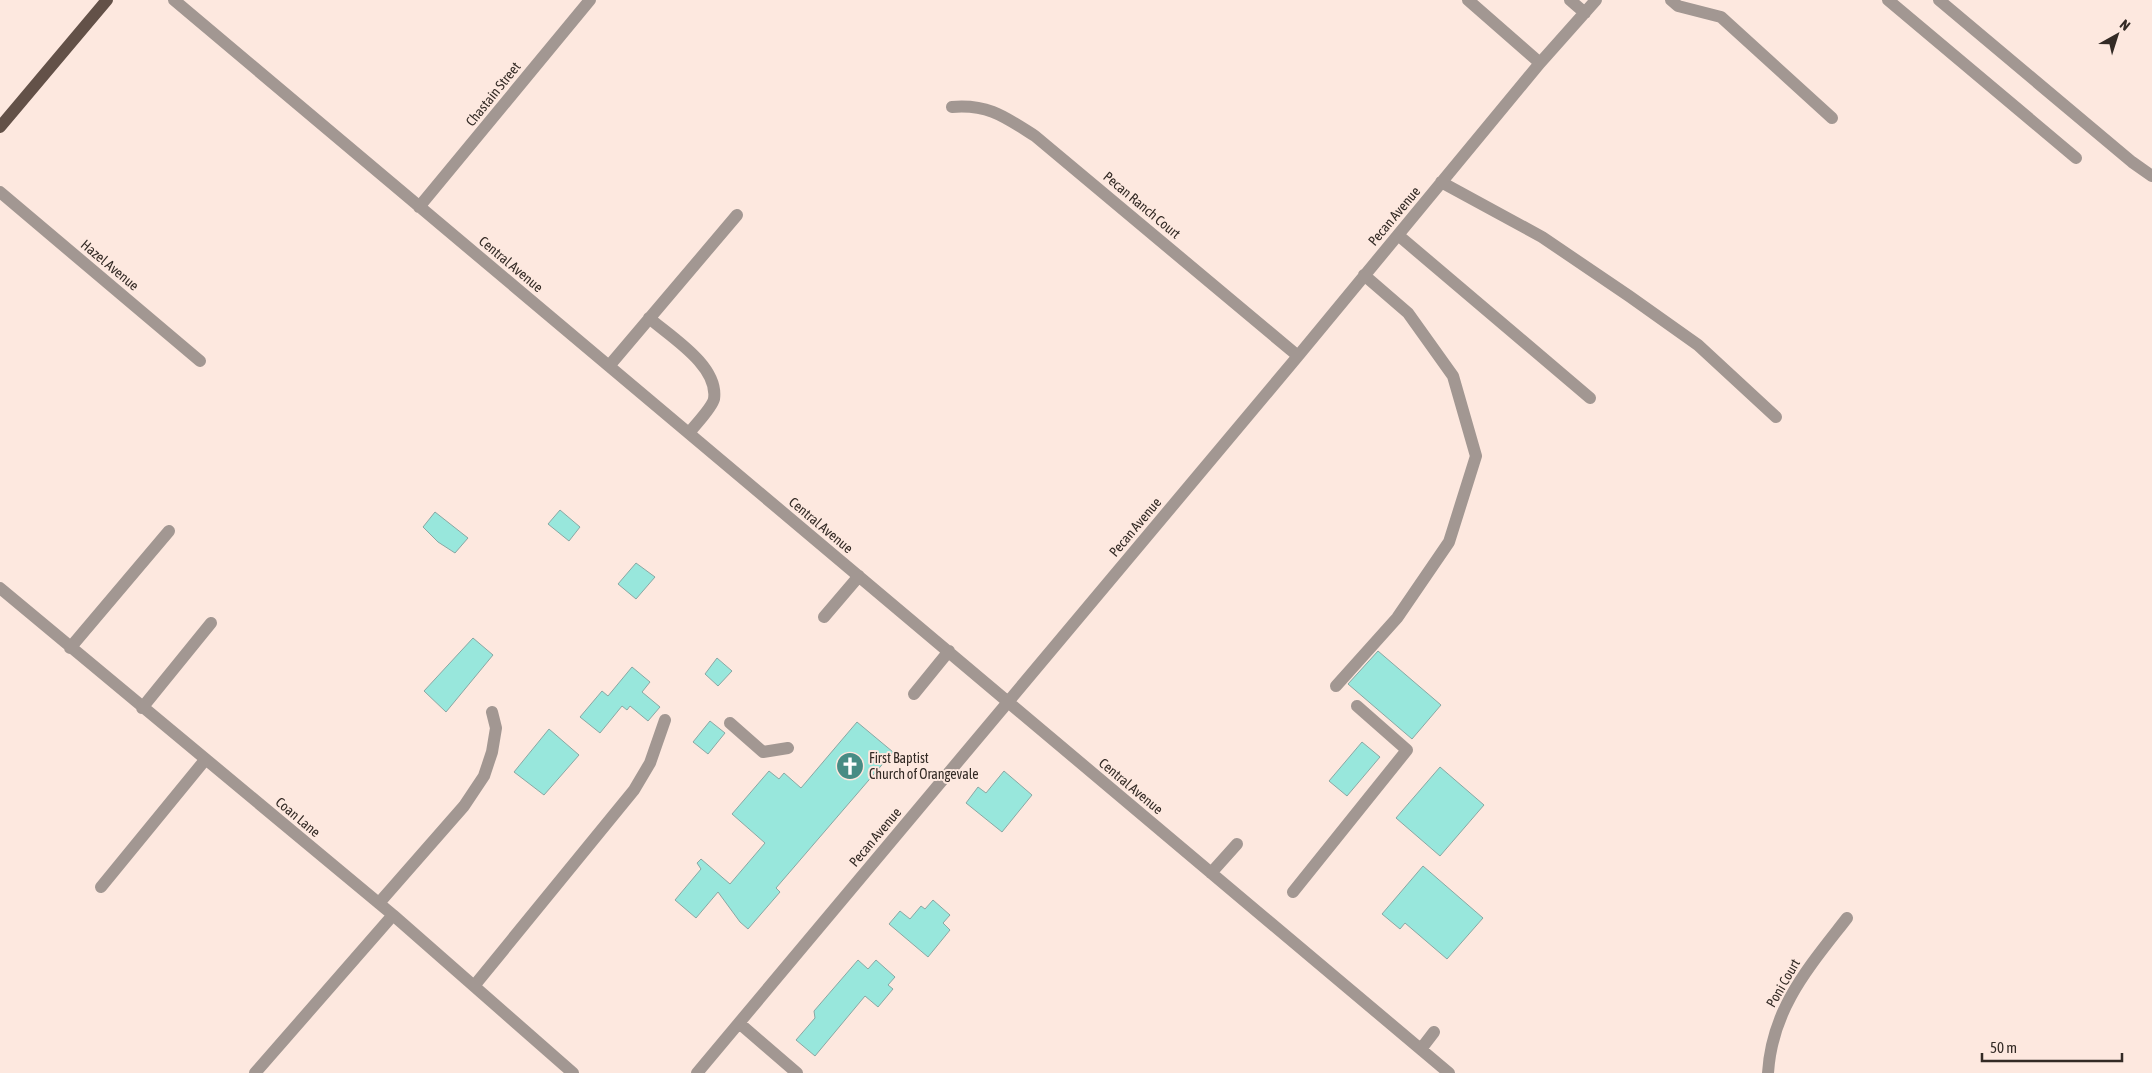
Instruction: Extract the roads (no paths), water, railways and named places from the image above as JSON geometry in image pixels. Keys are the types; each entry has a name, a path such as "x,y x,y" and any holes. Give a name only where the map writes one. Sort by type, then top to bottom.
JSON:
{"main road":[{"path":"0,127 107,0"}],"street":[{"name":"Central Avenue","path":"174,0 1449,1073"},
{"name":"Chastain Street","path":"419,207 590,0"},
{"path":"1468,0 1540,64"},
{"path":"1570,0 1585,13"},
{"name":"Pecan Avenue","path":"697,1073 1298,356 1441,182 1596,0"},
{"path":"1671,0 1678,6 1720,18 1832,118"},
{"path":"1888,0 2076,158"},
{"path":"1939,0 2132,162 2152,176"},
{"name":"Pecan Ranch Court","path":"952,107 969,106 984,108 998,113 1035,136 1298,356"},
{"path":"1441,182 1542,237 1629,296 1698,345 1776,417"},
{"name":"Hazel Avenue","path":"0,192 200,361"},
{"path":"609,366 737,215"},
{"path":"1398,235 1590,398"},
{"path":"1336,686 1396,618 1449,542 1476,456 1453,376 1408,313 1364,275"},
{"path":"649,318 704,365 714,386 714,400 689,433"},
{"path":"70,648 169,531"},
{"path":"824,617 859,576"},
{"name":"Coan Lane","path":"0,588 142,708 379,903 573,1073"},
{"path":"142,708 210,623"},
{"path":"914,694 949,651"},
{"path":"1293,892 1406,750 1357,706"},
{"path":"379,903 464,806 484,776 492,752 496,728 492,712"},
{"path":"474,986 634,790 650,763 665,720"},
{"path":"730,723 763,752 788,748"},
{"path":"101,887 205,760"},
{"path":"1211,874 1237,844"},
{"path":"255,1073 393,915"},
{"name":"Poni Court","path":"1768,1073 1774,1035 1794,987 1847,918"},
{"path":"739,1023 797,1073"},
{"path":"1420,1049 1434,1032"}],"place":[{"name":"First Baptist Church of Orangevale","path":"850,766"}]}
